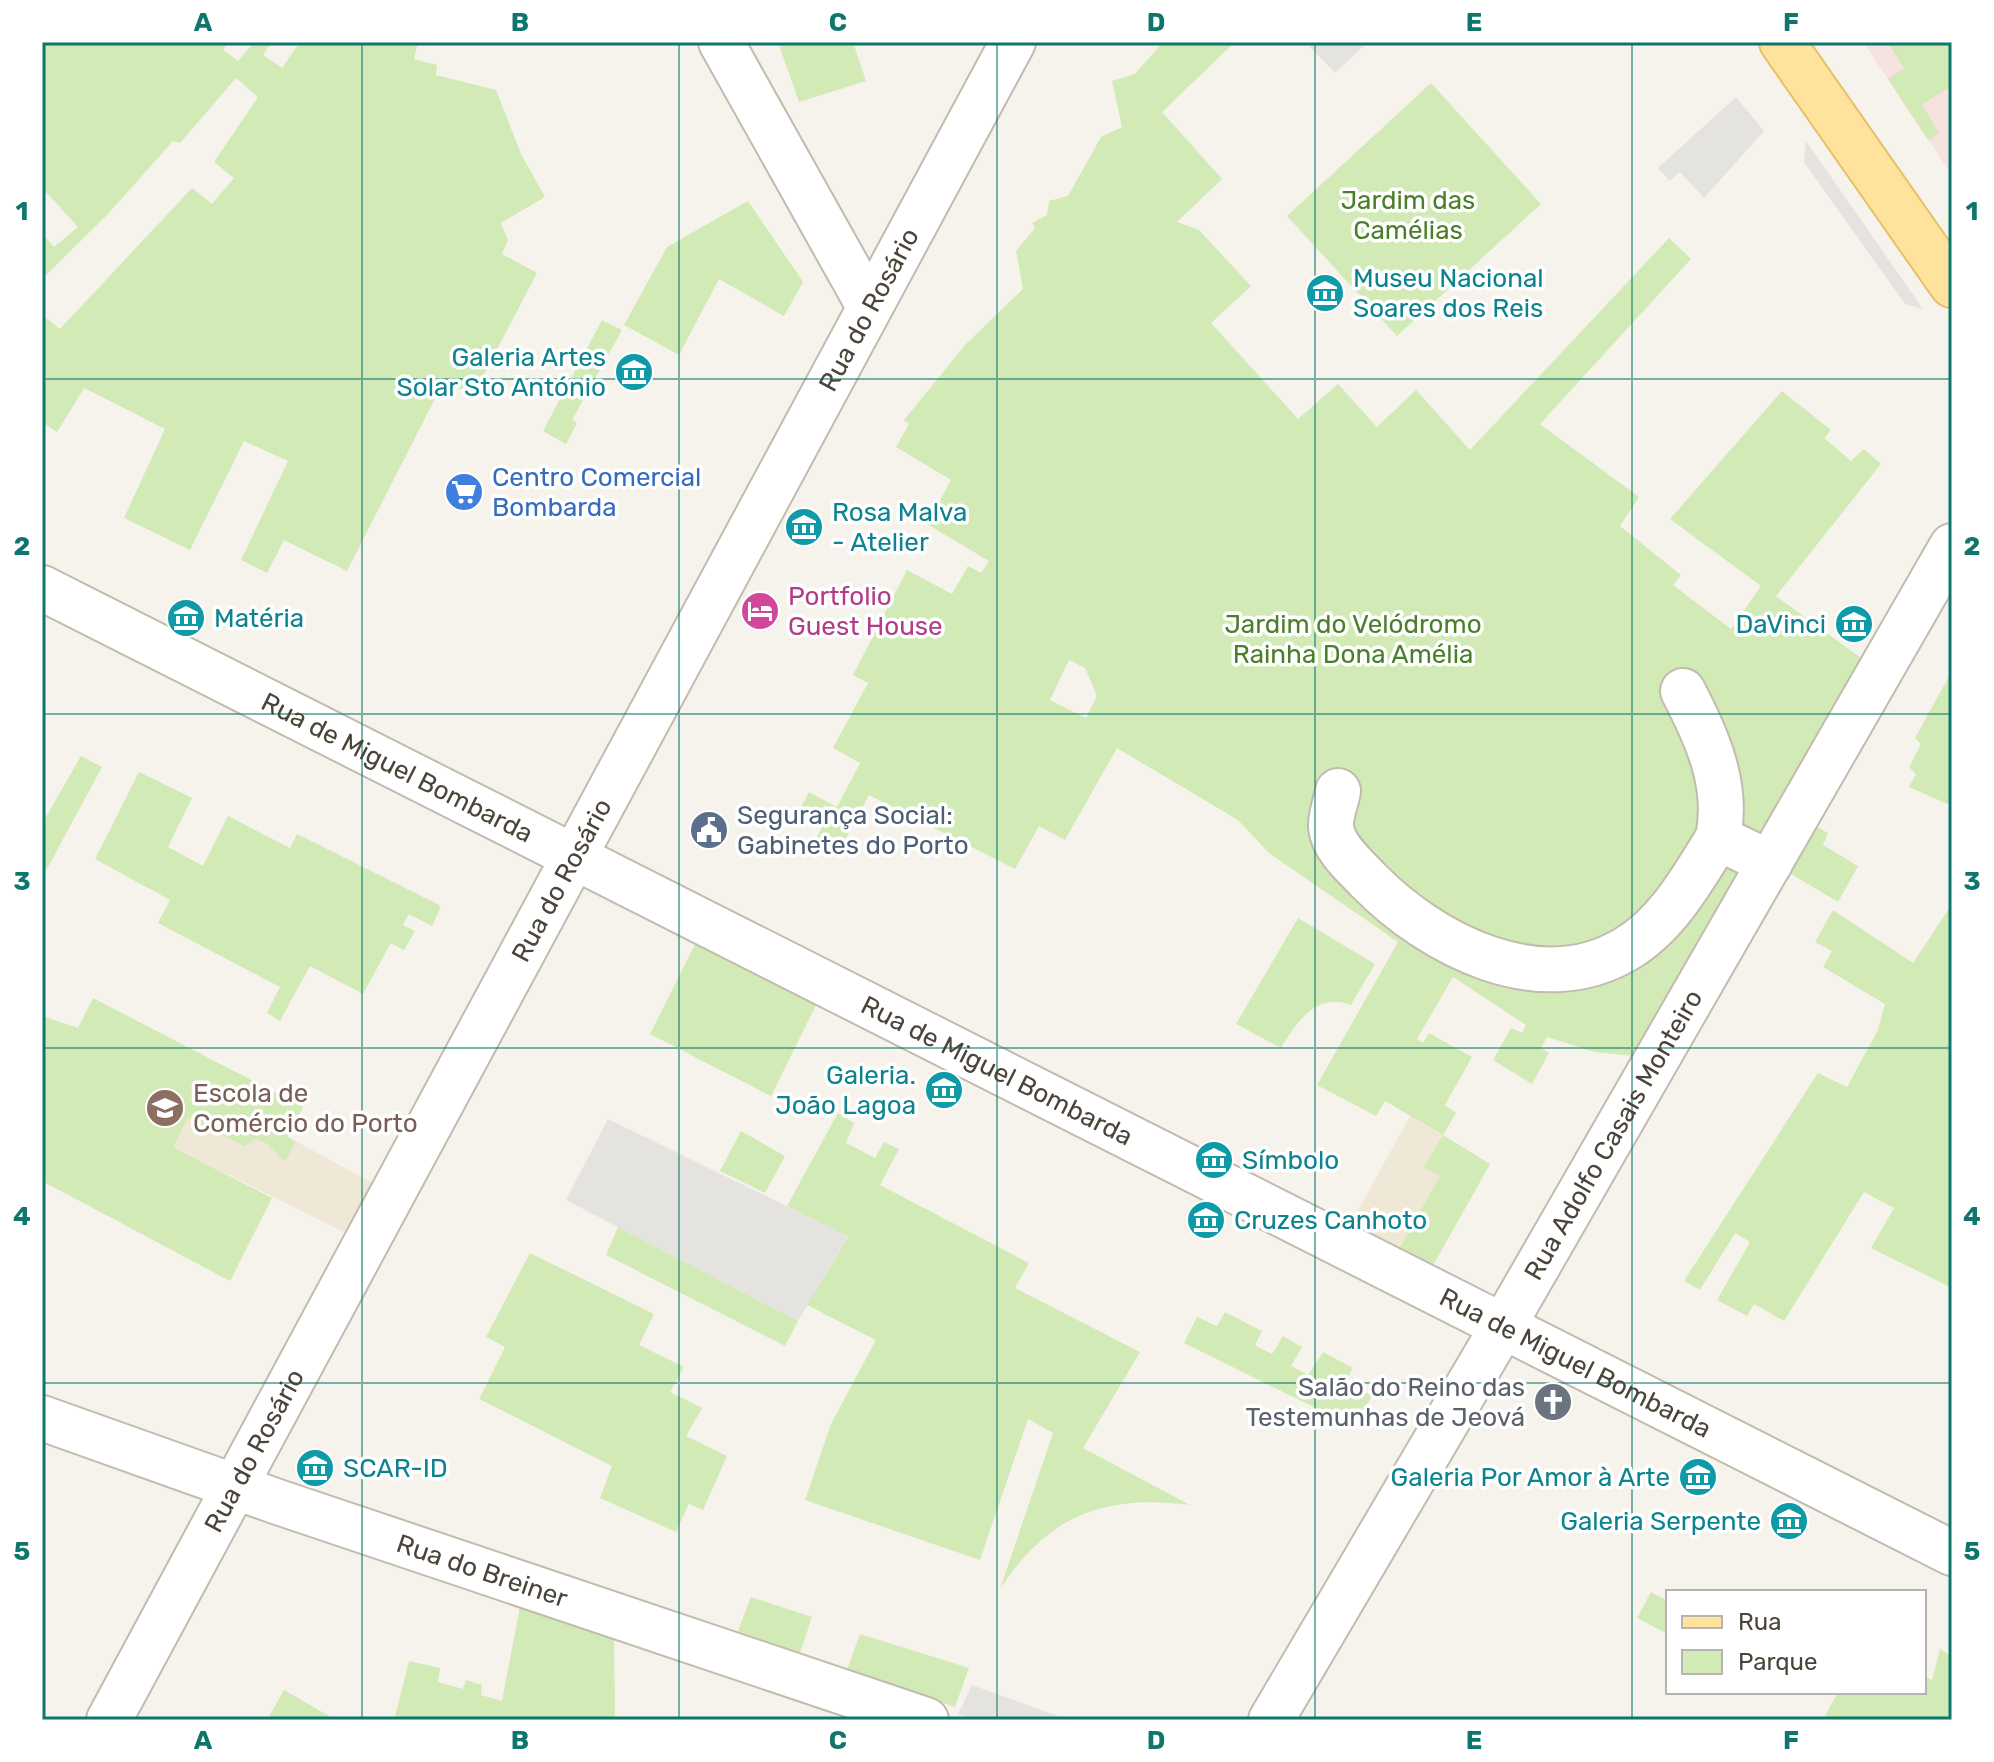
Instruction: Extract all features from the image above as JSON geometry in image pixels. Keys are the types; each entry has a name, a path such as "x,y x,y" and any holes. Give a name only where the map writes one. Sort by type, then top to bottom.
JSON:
{"main road":[{"path":"1782,42 1952,285"}],"street":[{"path":"721,42 869,306"},
{"name":"Rua do Rosário","path":"109,1720 1013,42"},
{"name":"Rua Adolfo Casais Monteiro","path":"1271,1720 1502,1328 1952,546"},
{"name":"Rua de Miguel Bombarda","path":"42,588 1952,1553"},
{"path":"1338,791 1331,828 1346,858 1394,906 1439,936 1493,961 1537,969 1578,965 1624,950 1658,923 1688,886 1718,838 1723,814 1719,779 1702,728 1683,691"},
{"path":"1718,838 1770,863"},
{"name":"Rua do Breiner","path":"42,1418 926,1720"}],"shaded area":[{"path":"1311,42 1368,42 1335,73 1308,45"},
{"path":"1863,42 1952,42 1952,176 1941,159"},
{"path":"1736,97 1764,131 1704,198 1680,172 1670,181 1658,168"},
{"path":"1806,141 1923,309 1905,304 1804,162"},
{"name":"Escola de Comércio do Porto","path":"42,1064 288,1137 376,1185 349,1235 173,1147"},
{"path":"1410,1116 1490,1164 1432,1267 1349,1227"},
{"path":"608,1119 848,1236 798,1321 566,1200"},
{"path":"972,1685 1069,1720 975,1720 958,1714"}],"green space":[{"path":"42,42 228,42 223,50 238,61 254,42 272,42 263,55 282,68 300,42 418,42 414,59 437,65 436,75 496,90 521,154 545,197 501,223 508,240 502,254 537,273 473,395 444,381 347,571 284,540 267,573 241,560 288,461 244,441 190,550 124,518 165,429 84,388 57,432 42,422 42,315 60,329 192,188 212,204 234,178 214,162 258,97 236,78 180,143 173,141 107,215 42,279 42,233 54,247 78,227 47,193 42,197"},
{"path":"778,42 853,42 866,81 799,102"},
{"name":"Jardim do Velódromo Rainha Dona Amélia","path":"1163,42 1235,42 1162,112 1222,179 1177,222 1199,230 1251,286 1211,323 1298,419 1338,384 1377,427 1416,390 1470,450 1669,238 1691,259 1540,424 1639,497 1620,526 1681,575 1673,585 1731,629 1761,586 1670,519 1782,391 1831,430 1824,438 1851,461 1864,449 1881,464 1776,596 1861,658 1633,1056 1595,1052 1547,1037 1541,1048 1549,1053 1532,1084 1493,1060 1511,1028 1522,1033 1526,1025 1453,977 1417,1039 1423,1043 1429,1033 1472,1057 1445,1105 1456,1113 1443,1135 1385,1101 1376,1116 1317,1085 1398,942 1269,853 1238,820 1117,748 1065,840 1039,826 1015,869 869,795 839,851 816,840 824,823 806,814 802,805 809,792 837,807 860,763 833,748 868,683 853,675 907,570 952,594 968,566 981,573 989,561 927,524 951,480 896,447 909,424 904,420 966,344 1023,289 1016,251 1035,228 1032,223 1047,215 1049,201 1068,196 1101,137 1122,127 1112,81 1135,74","holes":["1069,660 1085,668 1097,696 1086,718 1050,700"]},
{"path":"1887,42 1952,42 1952,94 1948,88 1922,105 1939,133 1928,140 1888,79 1904,68"},
{"name":"Jardim das Camélias","path":"1431,83 1541,204 1397,336 1287,216"},
{"path":"748,201 803,282 784,316 719,279 679,355 624,325 667,247"},
{"path":"602,320 622,330 572,420 577,423 566,444 543,431"},
{"path":"1952,671 1952,806 1909,787 1916,774 1909,767 1921,744 1915,738"},
{"path":"81,756 102,767 42,878 42,824"},
{"path":"139,772 192,798 168,847 203,866 228,816 290,848 297,834 441,906 432,926 409,914 403,925 415,931 404,950 391,943 363,994 310,966 280,1021 267,1013 280,987 158,923 170,900 95,859"},
{"path":"1815,826 1828,833 1823,845 1858,866 1838,902 1788,872"},
{"path":"1952,904 1952,1288 1871,1248 1894,1208 1864,1192 1784,1321 1754,1304 1747,1316 1717,1300 1750,1242 1735,1233 1700,1290 1684,1281 1818,1073 1847,1087 1878,1030 1885,1004 1823,967 1832,951 1815,942 1833,910 1913,963"},
{"path":"1298,918 1375,964 1351,1005 1328,1002 1318,1006 1301,1019 1281,1048 1236,1024"},
{"path":"697,940 818,1001 771,1096 650,1034"},
{"path":"93,998 303,1107 288,1137 295,1142 285,1162 266,1143 255,1139 245,1146 188,1118 173,1147 272,1198 230,1281 42,1181 42,1016 78,1028"},
{"path":"838,1113 854,1123 846,1143 875,1158 884,1142 899,1149 880,1185 1029,1263 1015,1288 1140,1352 1083,1448 1190,1505 1131,1503 1081,1515 1038,1543 1000,1589 1053,1433 1028,1419 980,1560 805,1500 831,1424 876,1340 807,1305 848,1237 787,1206"},
{"path":"741,1131 785,1156 765,1193 720,1171"},
{"path":"1443,1135 1490,1164 1432,1267 1398,1251 1440,1176 1424,1167"},
{"path":"618,1227 798,1321 785,1346 606,1255"},
{"path":"530,1253 654,1314 639,1345 684,1367 670,1392 702,1408 686,1436 727,1456 703,1510 689,1504 676,1532 600,1498 612,1466 479,1399 505,1347 486,1337"},
{"path":"1225,1312 1262,1331 1255,1345 1272,1354 1283,1336 1302,1347 1291,1366 1308,1375 1323,1352 1353,1368 1346,1380 1372,1396 1354,1427 1184,1343 1197,1317 1217,1326"},
{"path":"1651,1592 1666,1600 1666,1633 1637,1618"},
{"path":"751,1597 812,1617 800,1653 738,1631"},
{"path":"521,1601 614,1632 615,1720 394,1720 409,1661 440,1668 438,1682 463,1689 466,1680 482,1685 481,1695 502,1701"},
{"path":"860,1634 969,1668 955,1707 847,1670"},
{"path":"1940,1649 1952,1656 1952,1720 1834,1720 1825,1716 1837,1694 1926,1694 1926,1677 1932,1680"},
{"path":"284,1690 336,1720 267,1720"}],"place":[{"name":"Museu Nacional Soares dos Reis","path":"1325,293"},
{"name":"Galeria Artes Solar Sto António","path":"634,372"},
{"name":"Centro Comercial Bombarda","path":"464,492"},
{"name":"Rosa Malva - Atelier","path":"804,527"},
{"name":"Portfolio Guest House","path":"760,611"},
{"name":"Matéria","path":"186,618"},
{"name":"DaVinci","path":"1854,624"},
{"name":"Segurança Social: Gabinetes do Porto","path":"709,830"},
{"name":"Galeria. João Lagoa","path":"944,1090"},
{"name":"Escola de Comércio do Porto","path":"165,1108"},
{"name":"Símbolo","path":"1214,1160"},
{"name":"Cruzes Canhoto","path":"1206,1220"},
{"name":"Salão do Reino das Testemunhas de Jeová","path":"1553,1402"},
{"name":"SCAR-ID","path":"315,1468"},
{"name":"Galeria Por Amor à Arte","path":"1698,1477"},
{"name":"Galeria Serpente","path":"1789,1521"}]}
